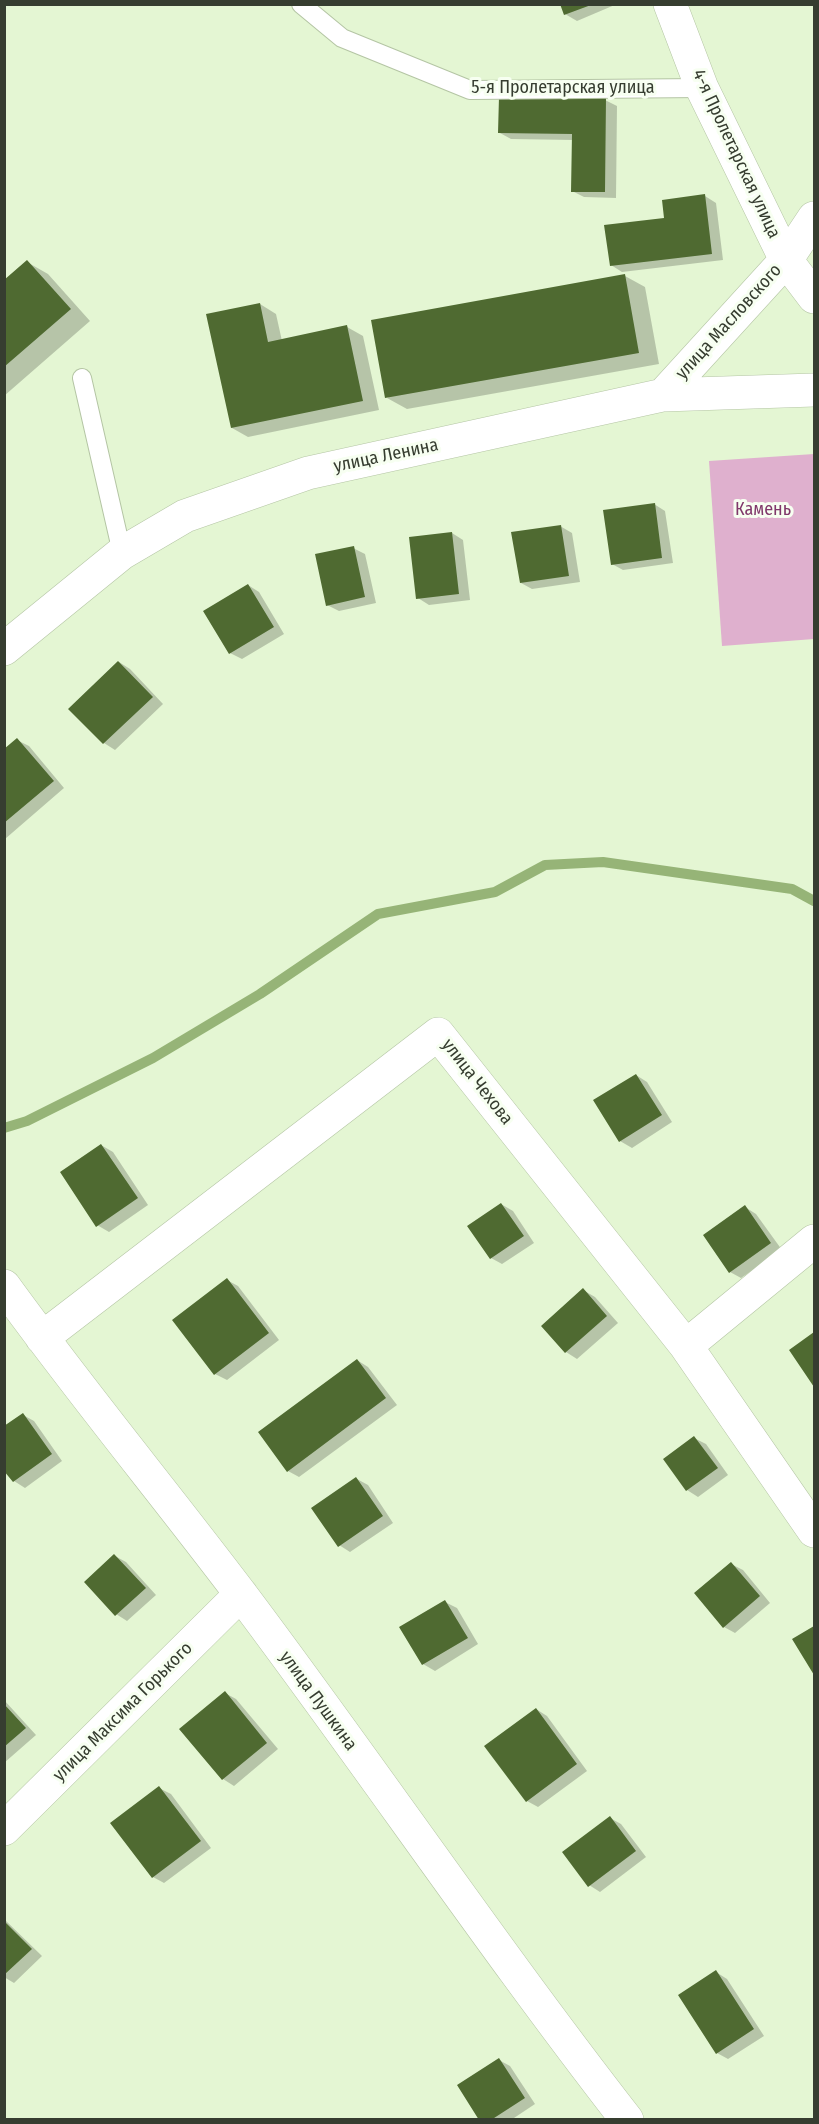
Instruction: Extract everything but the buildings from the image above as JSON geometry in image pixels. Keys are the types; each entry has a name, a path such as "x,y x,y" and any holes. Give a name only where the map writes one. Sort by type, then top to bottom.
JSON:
{"street":[{"name":"4-я Пролетарская улица","path":"670,4 702,88 786,260 814,297"},
{"name":"улица Масловского","path":"663,395 786,260 814,218"},
{"name":"улица Ленина","path":"4,649 122,553 185,516 308,473 663,395 814,390"},
{"name":"улица Чехова","path":"42,1338 438,1034 686,1346 814,1531"},
{"path":"686,1346 814,1240"},
{"name":"улица Пушкина","path":"4,1286 240,1594 565,2040 627,2120"},
{"name":"улица Максима Горького","path":"4,1829 240,1594"}],"lane":[{"name":"5-я Пролетарская улица","path":"301,4 342,38 470,90 702,88"},
{"path":"82,378 122,553"}],"green space":[{"name":"Камень","path":"814,454 814,639 722,646 709,461"}],"waterway":[{"path":"4,1128 27,1121 153,1058 260,994 378,914 495,892 545,865 603,862 792,889 814,901"}]}
